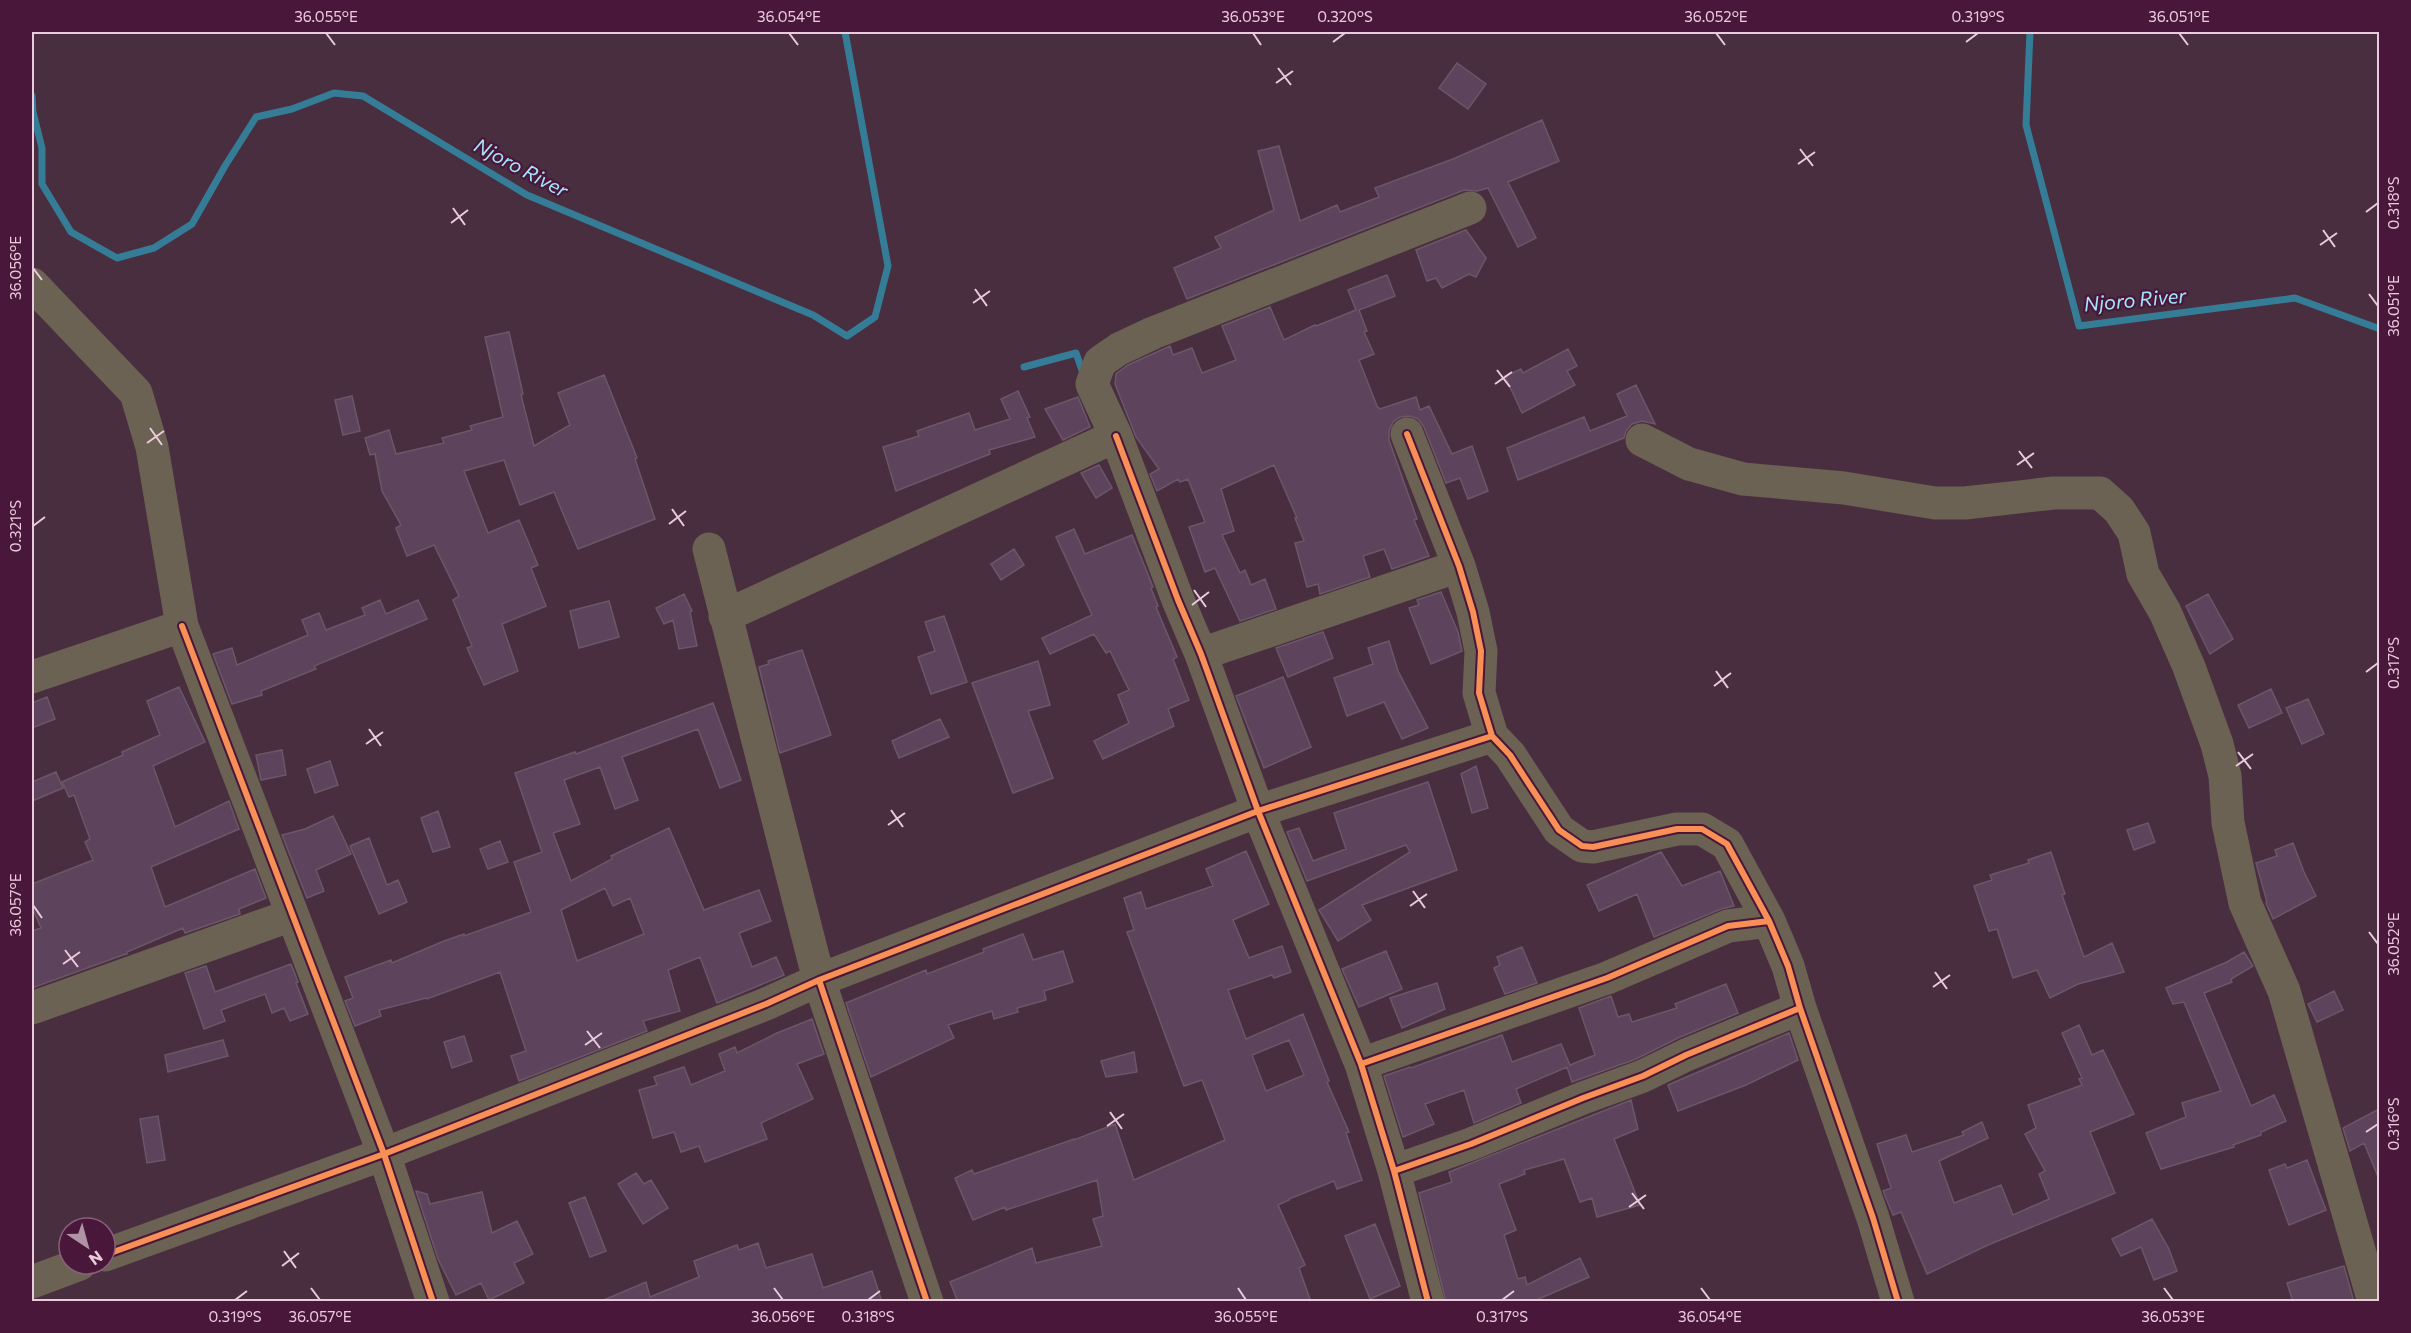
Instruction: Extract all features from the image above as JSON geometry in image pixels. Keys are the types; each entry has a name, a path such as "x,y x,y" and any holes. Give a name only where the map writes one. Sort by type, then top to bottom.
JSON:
{"street":[{"path":"1428,1302 1394,1171 1360,1064 1258,811 1201,654 1178,600 1116,436 1092,384 1100,362 1119,349 1153,333 1470,208"},
{"path":"32,284 136,393 152,447 182,626 384,1154 434,1302"},
{"path":"1407,434 1459,566 1473,612 1481,651 1479,693 1492,736 1510,754 1559,830 1582,846 1593,847 1677,829 1702,829 1727,844 1769,921 1788,966 1800,1008 1873,1218 1898,1302"},
{"path":"725,616 1116,436"},
{"path":"1642,440 1689,464 1743,479 1844,488 1935,503 1965,503 2054,494 2100,493 2119,510 2134,533 2143,574 2165,612 2189,667 2217,744 2225,776 2228,823 2245,903 2283,992 2374,1302"},
{"path":"708,549 819,980 927,1302"},
{"path":"1201,654 1459,566"},
{"path":"32,677 182,626"},
{"path":"117,1251 384,1154 755,1008 819,980 1258,811 1492,736"},
{"path":"32,1008 292,915"},
{"path":"1360,1064 1607,978 1728,926 1769,921"},
{"path":"1394,1171 1643,1076 1686,1055 1800,1008"},
{"path":"32,1282 57,1273"}],"building":[{"path":"1457,63 1486,84 1468,109 1439,88"},
{"path":"1542,120 1559,161 1508,182 1536,238 1518,247 1488,188 1477,191 1464,190 1187,299 1174,268 1221,248 1215,237 1274,210 1258,151 1279,146 1300,221 1337,205 1340,212 1379,197 1375,188 1453,159"},
{"path":"1466,230 1486,258 1476,277 1469,274 1442,288 1436,278 1427,281 1416,250"},
{"path":"1387,275 1395,296 1359,310 1367,331 1364,332 1374,354 1359,360 1377,406 1380,409 1416,397 1420,410 1429,406 1452,454 1472,446 1488,491 1468,499 1460,478 1446,483 1424,427 1418,419 1410,416 1400,417 1393,422 1389,431 1389,440 1417,519 1414,520 1429,556 1392,569 1384,549 1363,556 1370,577 1320,594 1318,584 1307,587 1295,543 1304,541 1295,518 1297,518 1274,465 1221,489 1234,531 1222,535 1240,573 1245,570 1251,585 1265,579 1276,609 1240,621 1215,568 1205,572 1189,527 1205,522 1188,479 1180,482 1178,479 1157,491 1150,474 1159,469 1136,437 1115,384 1116,374 1128,365 1170,346 1173,355 1192,348 1202,373 1236,360 1222,326 1270,307 1284,340 1315,325 1356,310 1348,290"},
{"path":"509,332 534,446 570,425 558,393 604,375 637,458 635,459 655,519 578,549 554,492 520,505 504,460 464,471 488,533 519,520 538,565 531,568 546,606 502,624 518,671 484,685 467,648 472,646 453,600 459,596 434,545 407,556 396,528 401,525 382,491 375,454 370,455 365,438 389,430 396,454 444,443 442,438 472,430 470,426 503,417 485,337"},
{"path":"1568,349 1577,366 1567,371 1575,385 1522,413 1505,376 1521,369 1523,373"},
{"path":"1636,385 1655,424 1642,421 1632,424 1624,438 1518,480 1507,448 1584,417 1590,431 1627,416 1617,394"},
{"path":"1018,391 1030,417 1027,418 1035,437 989,450 990,454 896,491 883,447 919,436 917,431 969,413 975,430 1010,419 1001,399"},
{"path":"352,396 360,431 343,435 335,400"},
{"path":"1078,397 1090,427 1063,440 1045,409"},
{"path":"1099,465 1112,488 1096,498 1081,473"},
{"path":"1074,529 1085,554 1132,535 1153,587 1151,588 1158,606 1156,607 1177,657 1173,659 1189,700 1168,709 1174,726 1103,759 1094,741 1129,723 1118,695 1129,690 1110,651 1106,653 1094,634 1050,654 1042,638 1092,615 1056,537"},
{"path":"1014,549 1024,565 1001,580 991,564"},
{"path":"1441,592 1458,632 1462,651 1431,664 1409,608 1419,605 1417,600"},
{"path":"684,594 692,611 690,612 697,646 679,649 673,620 664,624 656,608"},
{"path":"2208,594 2233,639 2210,654 2186,606"},
{"path":"380,600 386,614 418,600 427,619 314,666 316,669 261,691 262,695 232,704 213,654 232,648 237,665 308,635 302,620 319,613 326,630 365,615 362,608"},
{"path":"609,601 619,637 579,648 570,611"},
{"path":"944,616 967,682 931,694 918,657 935,651 925,622"},
{"path":"1323,632 1333,658 1288,677 1276,648"},
{"path":"1389,641 1398,671 1428,728 1402,739 1384,702 1347,716 1334,678 1373,664 1368,648"},
{"path":"802,650 831,735 780,753 759,667 769,664 768,661"},
{"path":"1038,661 1050,705 1028,711 1053,778 1013,793 972,683"},
{"path":"1283,677 1311,747 1264,768 1236,696"},
{"path":"179,687 205,742 153,766 175,827 229,801 239,829 151,867 165,907 255,869 266,898 239,909 240,914 185,933 183,928 127,952 127,954 32,988 32,931 41,928 32,907 32,884 93,860 85,842 90,839 74,795 69,797 62,782 123,755 122,752 160,735 147,701"},
{"path":"2271,689 2282,713 2249,728 2238,705"},
{"path":"47,697 55,719 32,728 32,703"},
{"path":"2308,699 2324,734 2302,744 2286,708"},
{"path":"713,703 741,780 720,788 698,729 622,757 638,800 615,809 600,767 564,780 580,824 553,833 571,881 612,859 611,856 669,828 704,910 759,890 771,921 739,933 752,967 776,957 784,975 717,1003 700,957 668,970 680,1011 643,1021 647,1031 519,1081 511,1056 526,1051 500,972 427,999 379,1010 381,1016 355,1026 345,1001 353,998 345,977 391,960 392,963 444,941 531,912 514,862 542,852 515,773 575,752 576,754","holes":["605,888 613,906 630,898 644,934 577,961 561,910"]},
{"path":"940,719 949,737 899,758 892,741"},
{"path":"282,750 286,775 261,780 256,755"},
{"path":"330,761 338,785 315,793 307,769"},
{"path":"1476,766 1488,808 1472,813 1461,774"},
{"path":"56,772 63,788 32,801 32,782"},
{"path":"1428,782 1457,870 1362,905 1371,920 1338,941 1319,910 1410,852 1406,845 1307,881 1287,832 1299,828 1313,861 1346,849 1334,813"},
{"path":"438,811 450,847 433,852 421,818"},
{"path":"333,816 351,854 316,870 324,891 307,898 282,835 305,829"},
{"path":"2148,823 2155,842 2134,850 2127,830"},
{"path":"369,838 387,885 398,880 407,902 379,914 350,846"},
{"path":"500,841 508,862 488,869 480,849"},
{"path":"2293,843 2316,896 2273,919 2266,903 2256,863 2277,856 2275,850"},
{"path":"1246,851 1269,904 1233,920 1249,958 1282,946 1291,972 1274,978 1272,975 1228,990 1246,1039 1303,1014 1329,1081 1327,1082 1349,1132 1346,1133 1362,1180 1337,1189 1334,1181 1278,1205 1305,1265 1299,1268 1311,1302 958,1302 950,1282 1032,1248 1036,1263 1102,1246 1093,1219 1103,1216 1097,1180 1006,1210 1005,1207 973,1220 955,1178 972,1170 974,1174 1115,1124 1134,1180 1225,1140 1202,1080 1184,1086 1127,932 1134,930 1124,898 1141,892 1146,909 1213,886 1206,869","holes":["1289,1040 1304,1075 1266,1091 1252,1055"]},
{"path":"1661,852 1682,886 1720,871 1734,906 1721,909 1654,937 1637,894 1599,911 1587,885"},
{"path":"2051,852 2065,894 2062,895 2084,957 2112,943 2124,972 2078,984 2050,998 2037,970 2013,978 1997,929 1989,931 1974,886 1992,880 1990,875 2029,863 2028,860"},
{"path":"1023,934 1033,960 1063,951 1073,982 1044,991 1046,1000 1017,1008 1018,1012 994,1019 992,1011 948,1025 954,1038 871,1077 846,1003 926,970 927,974 984,952 983,949"},
{"path":"1522,947 1537,983 1505,994 1494,968 1500,965 1497,957"},
{"path":"1386,951 1402,989 1359,1007 1342,969"},
{"path":"2244,952 2253,966 2231,979 2232,982 2204,993 2251,1106 2274,1095 2286,1121 2261,1132 2261,1135 2233,1145 2234,1147 2161,1169 2146,1133 2186,1117 2182,1103 2221,1091 2184,1002 2173,1004 2166,988 2227,962"},
{"path":"291,964 308,1014 290,1021 284,1008 272,1013 265,994 221,1010 225,1021 204,1029 185,973 206,966 215,992"},
{"path":"1437,983 1445,1009 1402,1028 1390,998"},
{"path":"1726,984 1738,1013 1678,1038 1636,1059 1572,1082 1567,1067 1516,1089 1521,1103 1474,1123 1464,1090 1425,1104 1434,1124 1403,1137 1384,1076 1502,1035 1512,1062 1561,1044 1570,1065 1595,1055 1579,1008 1611,996 1618,1017 1629,1014 1632,1022 1677,1008 1675,1004"},
{"path":"2334,991 2343,1010 2317,1022 2308,1004"},
{"path":"812,1019 824,1054 797,1064 813,1099 761,1123 767,1139 705,1162 699,1146 681,1152 674,1132 653,1138 639,1090 657,1085 654,1077 684,1067 691,1085 725,1071 719,1054 735,1047 737,1053"},
{"path":"2079,1025 2092,1055 2103,1050 2134,1114 2090,1132 2115,1193 1988,1245 1927,1274 1901,1212 1893,1215 1883,1191 1891,1188 1877,1144 1906,1135 1912,1152 1964,1135 1962,1132 1982,1122 1988,1138 1939,1161 1954,1203 2001,1185 2013,1215 2049,1199 2039,1174 2045,1171 2025,1134 2036,1128 2028,1105 2082,1085 2079,1079 2082,1078 2062,1033"},
{"path":"1789,1033 1798,1060 1746,1085 1678,1111 1668,1085"},
{"path":"464,1036 472,1061 452,1068 444,1042"},
{"path":"223,1040 228,1056 168,1072 165,1055"},
{"path":"1134,1052 1137,1072 1106,1077 1101,1061"},
{"path":"1631,1100 1638,1129 1614,1139 1640,1205 1597,1217 1592,1198 1580,1202 1564,1159 1524,1170 1525,1174 1499,1184 1516,1230 1504,1235 1518,1279 1525,1277 1527,1285 1580,1258 1589,1277 1532,1302 1446,1302 1419,1193 1452,1182 1449,1172"},
{"path":"2379,1109 2379,1179 2364,1143 2350,1151 2343,1128"},
{"path":"158,1116 165,1160 147,1163 140,1119"},
{"path":"2307,1160 2326,1210 2289,1225 2269,1170 2285,1164 2287,1168"},
{"path":"636,1173 644,1184 651,1180 668,1208 643,1224 618,1184"},
{"path":"416,1191 427,1194 430,1204 482,1192 492,1233 517,1221 533,1254 514,1263 524,1283 489,1300 481,1283 456,1295 438,1259"},
{"path":"585,1197 606,1251 590,1257 569,1203"},
{"path":"2152,1219 2169,1249 2177,1271 2154,1280 2141,1247 2121,1256 2112,1239"},
{"path":"1375,1224 1400,1286 1370,1299 1345,1236"},
{"path":"758,1243 766,1268 812,1254 823,1288 872,1271 882,1302 599,1302 646,1282 650,1297 699,1277 694,1261 737,1245 739,1250"},
{"path":"2344,1266 2354,1302 2293,1302 2287,1283"}],"waterway":[{"name":"Njoro River","path":"32,96 33,112 42,148 42,184 71,232 117,258 154,248 192,224 256,117 292,109 334,93 363,96 527,195 813,315 847,336 875,317 888,266 845,32"},
{"name":"Njoro River","path":"2030,32 2026,125 2079,326 2295,298 2380,329"},
{"path":"1024,367 1076,353 1083,373"}],"cycle path":[{"path":"1407,434 1459,566 1473,612 1481,651 1479,693 1492,736 1510,755 1559,830 1582,846 1593,847 1677,829 1702,829 1727,844 1769,921 1788,966 1800,1008 1873,1218 1898,1302"},
{"path":"1116,436 1178,600 1201,654 1258,811 1361,1064 1394,1171 1428,1302"},
{"path":"182,626 384,1154 433,1302"},
{"path":"819,980 1258,811 1492,736"},
{"path":"1361,1064 1607,978 1728,926 1769,921"},
{"path":"117,1251 384,1154 766,1004 819,980 927,1302"},
{"path":"1394,1171 1471,1144 1643,1076 1686,1055 1800,1008"}]}
